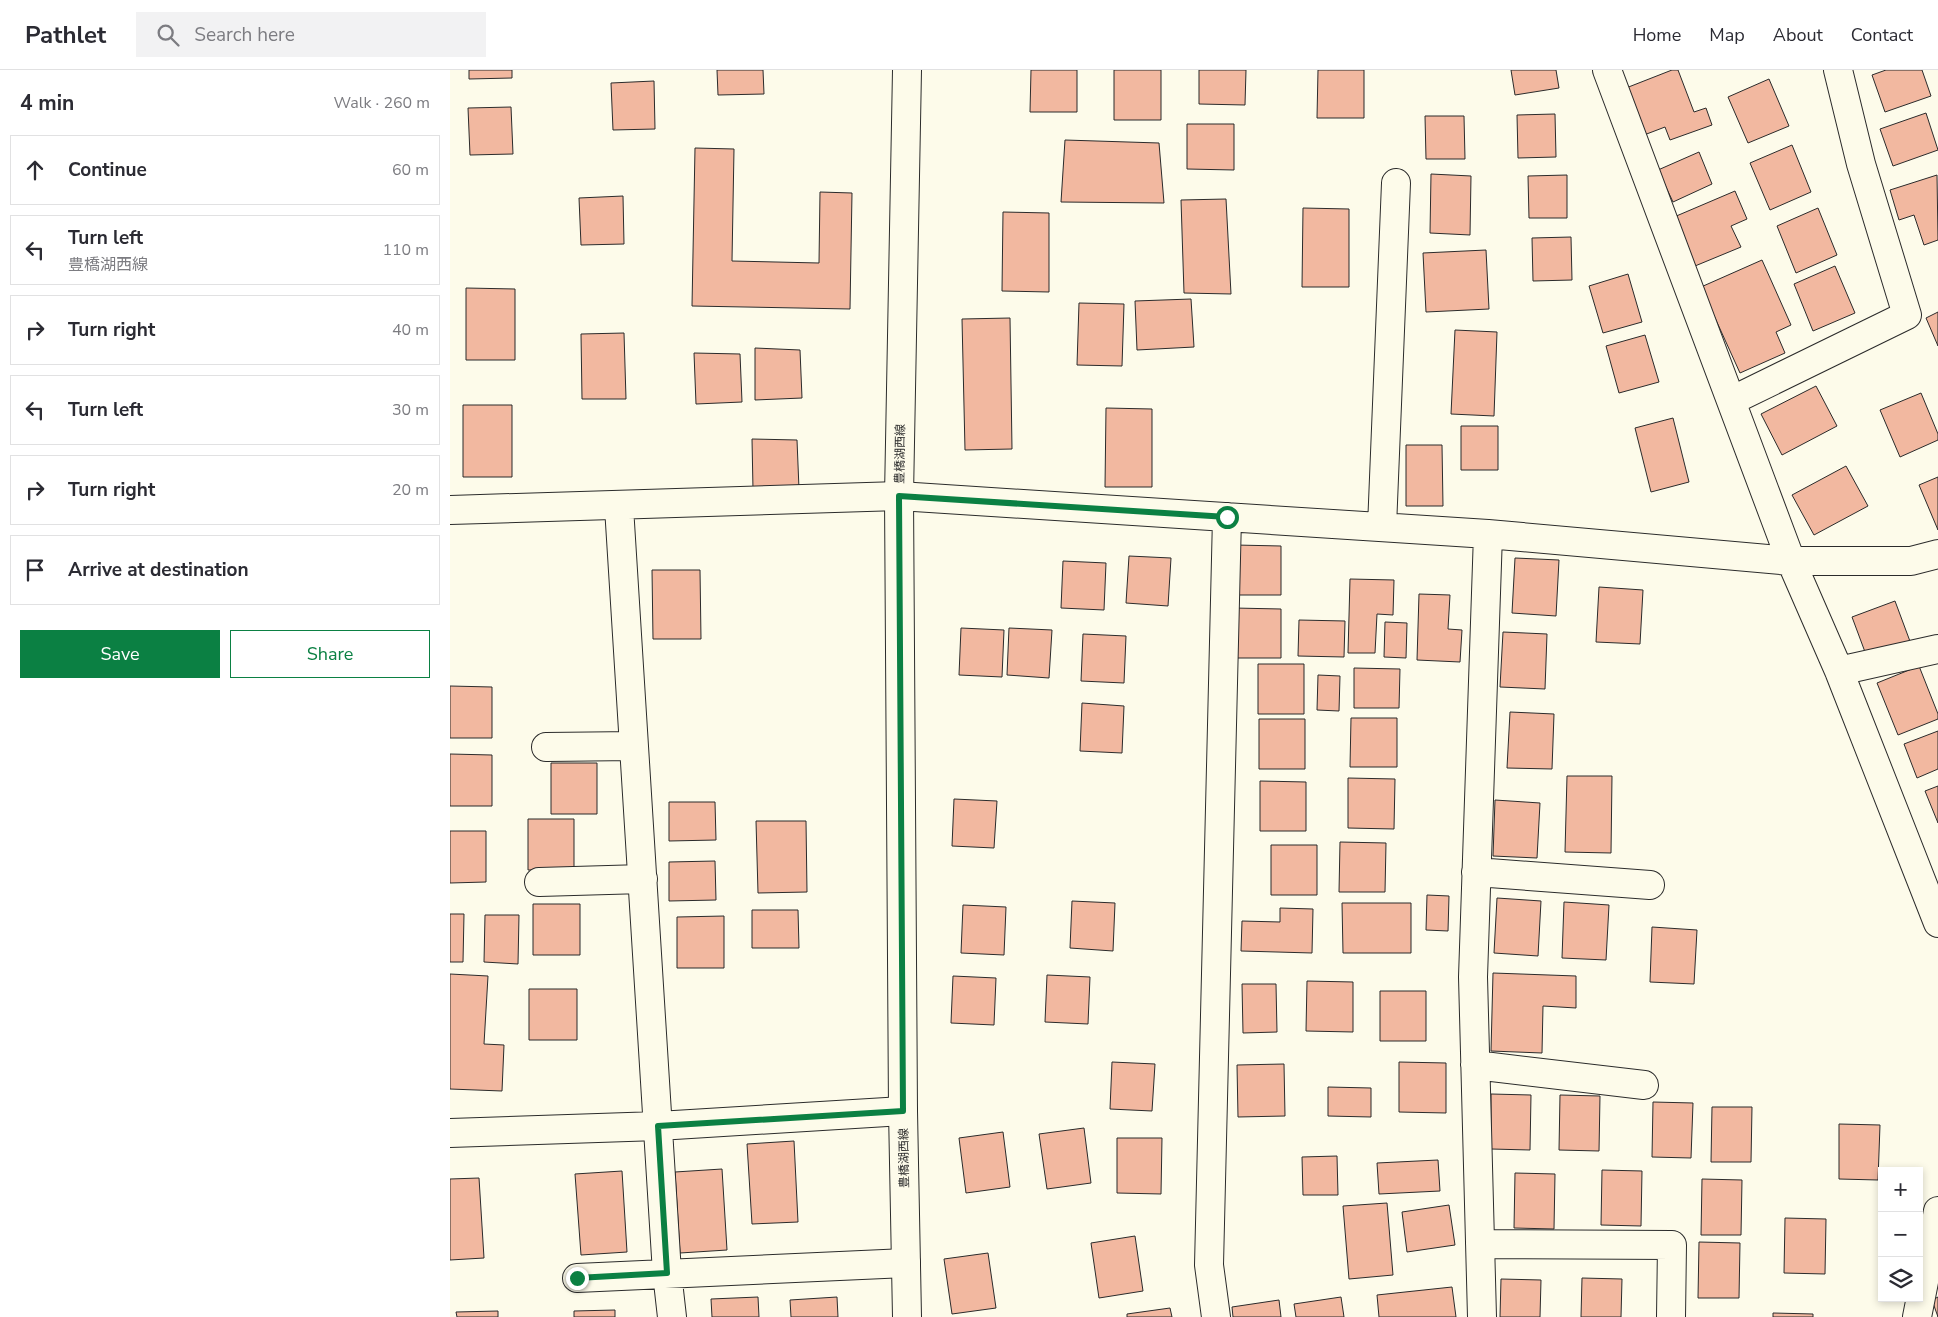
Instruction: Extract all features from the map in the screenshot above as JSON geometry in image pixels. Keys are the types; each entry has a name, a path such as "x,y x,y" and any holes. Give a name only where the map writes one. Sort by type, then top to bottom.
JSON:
{"street":[{"name":"豊橋湖西線","path":"907,70 899,496 903,1111 908,1317"},
{"path":"1606,70 1791,561 1839,671 1938,923"},
{"path":"1731,401 1907,315 1861,164 1838,70"},
{"path":"1382,527 1396,183"},
{"path":"450,510 899,496 1488,534 1791,561 1911,561 1938,554"},
{"path":"619,506 667,1273 672,1317"},
{"path":"1216,1317 1210,1255 1227,517"},
{"path":"1482,1317 1473,976 1488,534"},
{"path":"1839,671 1938,649"},
{"path":"546,747 634,746"},
{"path":"1476,872 1650,885"},
{"path":"539,882 643,879"},
{"path":"1475,1064 1644,1085"},
{"path":"450,1133 658,1126 903,1111"},
{"path":"1916,1317 1938,1211"},
{"path":"1480,1244 1672,1245 1671,1317"},
{"path":"577,1278 906,1263"}],"building":[{"path":"469,70 512,70 512,78 469,79"},
{"path":"717,70 763,70 764,94 718,95"},
{"path":"1031,70 1077,70 1077,112 1030,112"},
{"path":"1114,70 1161,70 1161,120 1114,120"},
{"path":"1199,70 1246,70 1245,105 1199,104"},
{"path":"1318,70 1364,70 1364,118 1317,118"},
{"path":"1511,70 1556,70 1559,88 1515,95"},
{"path":"1672,70 1678,70 1694,112 1706,108 1712,125 1670,140 1665,127 1644,135 1626,88"},
{"path":"1886,70 1922,70 1931,96 1885,112 1872,75"},
{"path":"1769,79 1789,126 1748,143 1728,97"},
{"path":"654,81 655,129 613,130 611,83"},
{"path":"511,107 513,154 470,155 468,108"},
{"path":"1926,113 1938,150 1893,166 1880,129"},
{"path":"1555,114 1556,157 1518,158 1517,115"},
{"path":"1425,116 1464,116 1465,159 1426,159"},
{"path":"1187,124 1234,124 1234,170 1187,169"},
{"path":"1065,140 1159,143 1164,203 1061,202"},
{"path":"1792,145 1811,192 1770,210 1750,163"},
{"path":"695,148 734,149 732,261 819,263 820,192 852,193 850,309 692,306"},
{"path":"1699,152 1712,184 1673,202 1658,170"},
{"path":"1431,174 1471,176 1470,235 1430,233"},
{"path":"1567,175 1567,218 1529,218 1528,176"},
{"path":"1937,175 1938,240 1924,245 1914,215 1899,220 1890,190"},
{"path":"1735,191 1747,219 1731,226 1741,247 1695,266 1674,217"},
{"path":"623,196 624,244 581,245 579,198"},
{"path":"1226,199 1231,294 1184,293 1181,200"},
{"path":"1303,208 1349,209 1349,287 1302,287"},
{"path":"1818,208 1837,255 1796,273 1777,226"},
{"path":"1003,212 1049,213 1049,292 1002,291"},
{"path":"1571,237 1572,280 1533,281 1532,238"},
{"path":"1486,250 1489,309 1426,312 1423,253"},
{"path":"1762,260 1791,325 1776,332 1785,353 1740,373 1701,287"},
{"path":"1835,266 1855,313 1813,331 1794,284"},
{"path":"1628,274 1642,322 1603,333 1589,286"},
{"path":"466,288 515,289 515,360 466,360"},
{"path":"1191,299 1194,347 1137,350 1135,301"},
{"path":"1079,303 1124,304 1122,366 1077,365"},
{"path":"1938,312 1938,346 1926,318"},
{"path":"1010,318 1012,449 965,450 962,319"},
{"path":"1455,330 1497,332 1494,416 1451,414"},
{"path":"624,333 626,399 582,399 581,334"},
{"path":"1645,335 1659,382 1619,393 1606,346"},
{"path":"755,348 800,350 802,398 755,400"},
{"path":"694,353 740,354 742,402 696,404"},
{"path":"1816,386 1837,426 1782,455 1761,414"},
{"path":"1921,393 1938,434 1938,440 1900,457 1880,410"},
{"path":"463,405 512,405 512,477 463,477"},
{"path":"1106,408 1152,409 1152,487 1105,487"},
{"path":"1673,418 1689,482 1651,492 1635,428"},
{"path":"1461,426 1498,426 1498,470 1461,470"},
{"path":"752,439 797,440 799,489 753,490"},
{"path":"1406,445 1442,445 1443,506 1406,506"},
{"path":"1846,466 1868,506 1814,535 1792,495"},
{"path":"1938,477 1938,530 1919,485"},
{"path":"1235,545 1281,546 1281,595 1235,595"},
{"path":"1129,556 1171,558 1168,606 1126,603"},
{"path":"1515,558 1559,560 1556,616 1512,613"},
{"path":"1063,561 1106,563 1104,610 1061,608"},
{"path":"652,570 700,570 701,639 653,639"},
{"path":"1350,579 1394,580 1393,615 1377,614 1375,653 1348,653"},
{"path":"1599,587 1643,590 1640,644 1596,642"},
{"path":"1419,594 1450,595 1448,629 1462,630 1460,662 1417,660"},
{"path":"1895,601 1911,644 1868,660 1852,617"},
{"path":"1234,608 1281,609 1281,658 1235,658"},
{"path":"1299,620 1345,621 1344,657 1298,656"},
{"path":"1385,622 1407,623 1406,658 1384,657"},
{"path":"961,628 1004,630 1002,677 959,675"},
{"path":"1009,628 1052,630 1049,678 1007,675"},
{"path":"1503,632 1547,634 1545,689 1500,687"},
{"path":"1083,634 1126,636 1124,683 1081,681"},
{"path":"1258,664 1304,664 1304,714 1258,714"},
{"path":"1919,666 1938,714 1938,719 1898,735 1877,683"},
{"path":"1354,668 1400,669 1399,708 1354,708"},
{"path":"1318,675 1340,676 1339,711 1317,710"},
{"path":"450,686 492,687 492,738 450,738"},
{"path":"1082,703 1124,706 1122,753 1080,751"},
{"path":"1510,712 1554,714 1552,769 1507,768"},
{"path":"1351,718 1397,718 1397,767 1350,767"},
{"path":"1259,719 1305,719 1305,769 1259,769"},
{"path":"1938,731 1938,769 1917,778 1904,744"},
{"path":"450,754 492,755 492,806 450,806"},
{"path":"551,763 597,763 597,814 551,814"},
{"path":"1567,776 1612,776 1611,853 1565,852"},
{"path":"1348,778 1395,779 1394,829 1348,828"},
{"path":"1260,781 1306,782 1306,831 1260,831"},
{"path":"1938,786 1938,823 1925,791"},
{"path":"954,799 997,801 994,848 952,846"},
{"path":"1495,800 1540,803 1537,858 1493,856"},
{"path":"669,802 715,802 716,840 669,841"},
{"path":"528,819 574,819 574,870 528,870"},
{"path":"756,821 806,821 807,892 758,893"},
{"path":"450,831 486,831 486,882 450,883"},
{"path":"1340,842 1386,843 1385,892 1339,892"},
{"path":"1271,845 1317,845 1317,895 1271,895"},
{"path":"715,861 716,900 669,901 669,862"},
{"path":"1427,895 1449,896 1448,931 1426,930"},
{"path":"1497,898 1541,901 1538,956 1494,953"},
{"path":"1072,901 1115,903 1113,951 1070,948"},
{"path":"1564,902 1609,905 1606,960 1562,958"},
{"path":"1342,903 1411,903 1411,953 1343,953"},
{"path":"533,904 580,904 580,955 533,955"},
{"path":"963,905 1006,907 1004,955 961,953"},
{"path":"1280,908 1313,909 1312,953 1241,951 1242,921 1280,922"},
{"path":"752,910 798,910 799,948 752,948"},
{"path":"450,914 464,914 463,962 450,962"},
{"path":"485,915 519,915 518,964 484,962"},
{"path":"724,916 724,968 677,968 677,917"},
{"path":"1652,927 1697,930 1694,984 1650,982"},
{"path":"1493,973 1576,976 1576,1008 1543,1006 1542,1053 1491,1051"},
{"path":"450,974 488,976 484,1044 504,1045 502,1091 450,1089"},
{"path":"1047,975 1090,977 1088,1024 1045,1022"},
{"path":"953,976 996,978 994,1025 951,1023"},
{"path":"1307,981 1353,982 1353,1032 1306,1031"},
{"path":"1242,984 1276,984 1277,1032 1243,1033"},
{"path":"529,989 577,989 577,1040 529,1040"},
{"path":"1380,991 1426,991 1426,1041 1380,1041"},
{"path":"1112,1062 1155,1064 1152,1111 1110,1109"},
{"path":"1399,1062 1446,1063 1446,1113 1399,1112"},
{"path":"1284,1064 1285,1116 1238,1117 1237,1065"},
{"path":"1328,1087 1371,1088 1371,1117 1328,1116"},
{"path":"1491,1094 1531,1095 1530,1150 1491,1149"},
{"path":"1560,1095 1600,1096 1599,1151 1559,1150"},
{"path":"1653,1102 1693,1103 1691,1158 1652,1157"},
{"path":"1712,1107 1752,1107 1751,1162 1711,1162"},
{"path":"1839,1124 1880,1125 1878,1180 1839,1179"},
{"path":"1084,1128 1091,1183 1047,1189 1039,1134"},
{"path":"1003,1132 1010,1187 966,1193 959,1138"},
{"path":"1117,1138 1162,1138 1161,1194 1117,1193"},
{"path":"794,1141 798,1222 752,1224 747,1144"},
{"path":"1337,1156 1338,1195 1303,1195 1302,1157"},
{"path":"1438,1160 1440,1191 1379,1194 1377,1163"},
{"path":"722,1169 727,1250 680,1253 675,1172"},
{"path":"1602,1170 1642,1171 1641,1226 1601,1225"},
{"path":"622,1171 627,1252 581,1255 575,1174"},
{"path":"1515,1173 1555,1174 1554,1229 1514,1228"},
{"path":"479,1178 484,1258 450,1260 450,1179"},
{"path":"1702,1179 1742,1180 1741,1235 1701,1235"},
{"path":"1387,1203 1393,1275 1349,1279 1343,1206"},
{"path":"1449,1205 1455,1245 1407,1252 1402,1212"},
{"path":"1785,1218 1826,1219 1825,1274 1784,1273"},
{"path":"1135,1236 1143,1291 1099,1298 1091,1243"},
{"path":"1699,1242 1740,1243 1739,1298 1698,1298"},
{"path":"988,1253 996,1308 952,1314 944,1259"},
{"path":"1582,1278 1622,1279 1621,1317 1581,1317"},
{"path":"1501,1279 1541,1280 1540,1317 1500,1317"},
{"path":"1452,1287 1456,1317 1379,1317 1377,1295"},
{"path":"758,1297 759,1317 712,1317 711,1299"},
{"path":"837,1297 838,1317 791,1317 790,1300"},
{"path":"1341,1297 1344,1317 1296,1317 1294,1304"},
{"path":"1938,1297 1938,1317 1932,1300"},
{"path":"1279,1300 1281,1317 1233,1317 1232,1307"},
{"path":"1170,1308 1172,1317 1127,1317 1127,1314"},
{"path":"615,1310 615,1317 574,1317 574,1311"},
{"path":"498,1311 498,1317 457,1317 456,1312"},
{"path":"1773,1313 1813,1314 1813,1317 1773,1317"}],"route":[{"path":"577,1278 667,1273 658,1126 903,1111 899,496 1227,517"}]}
